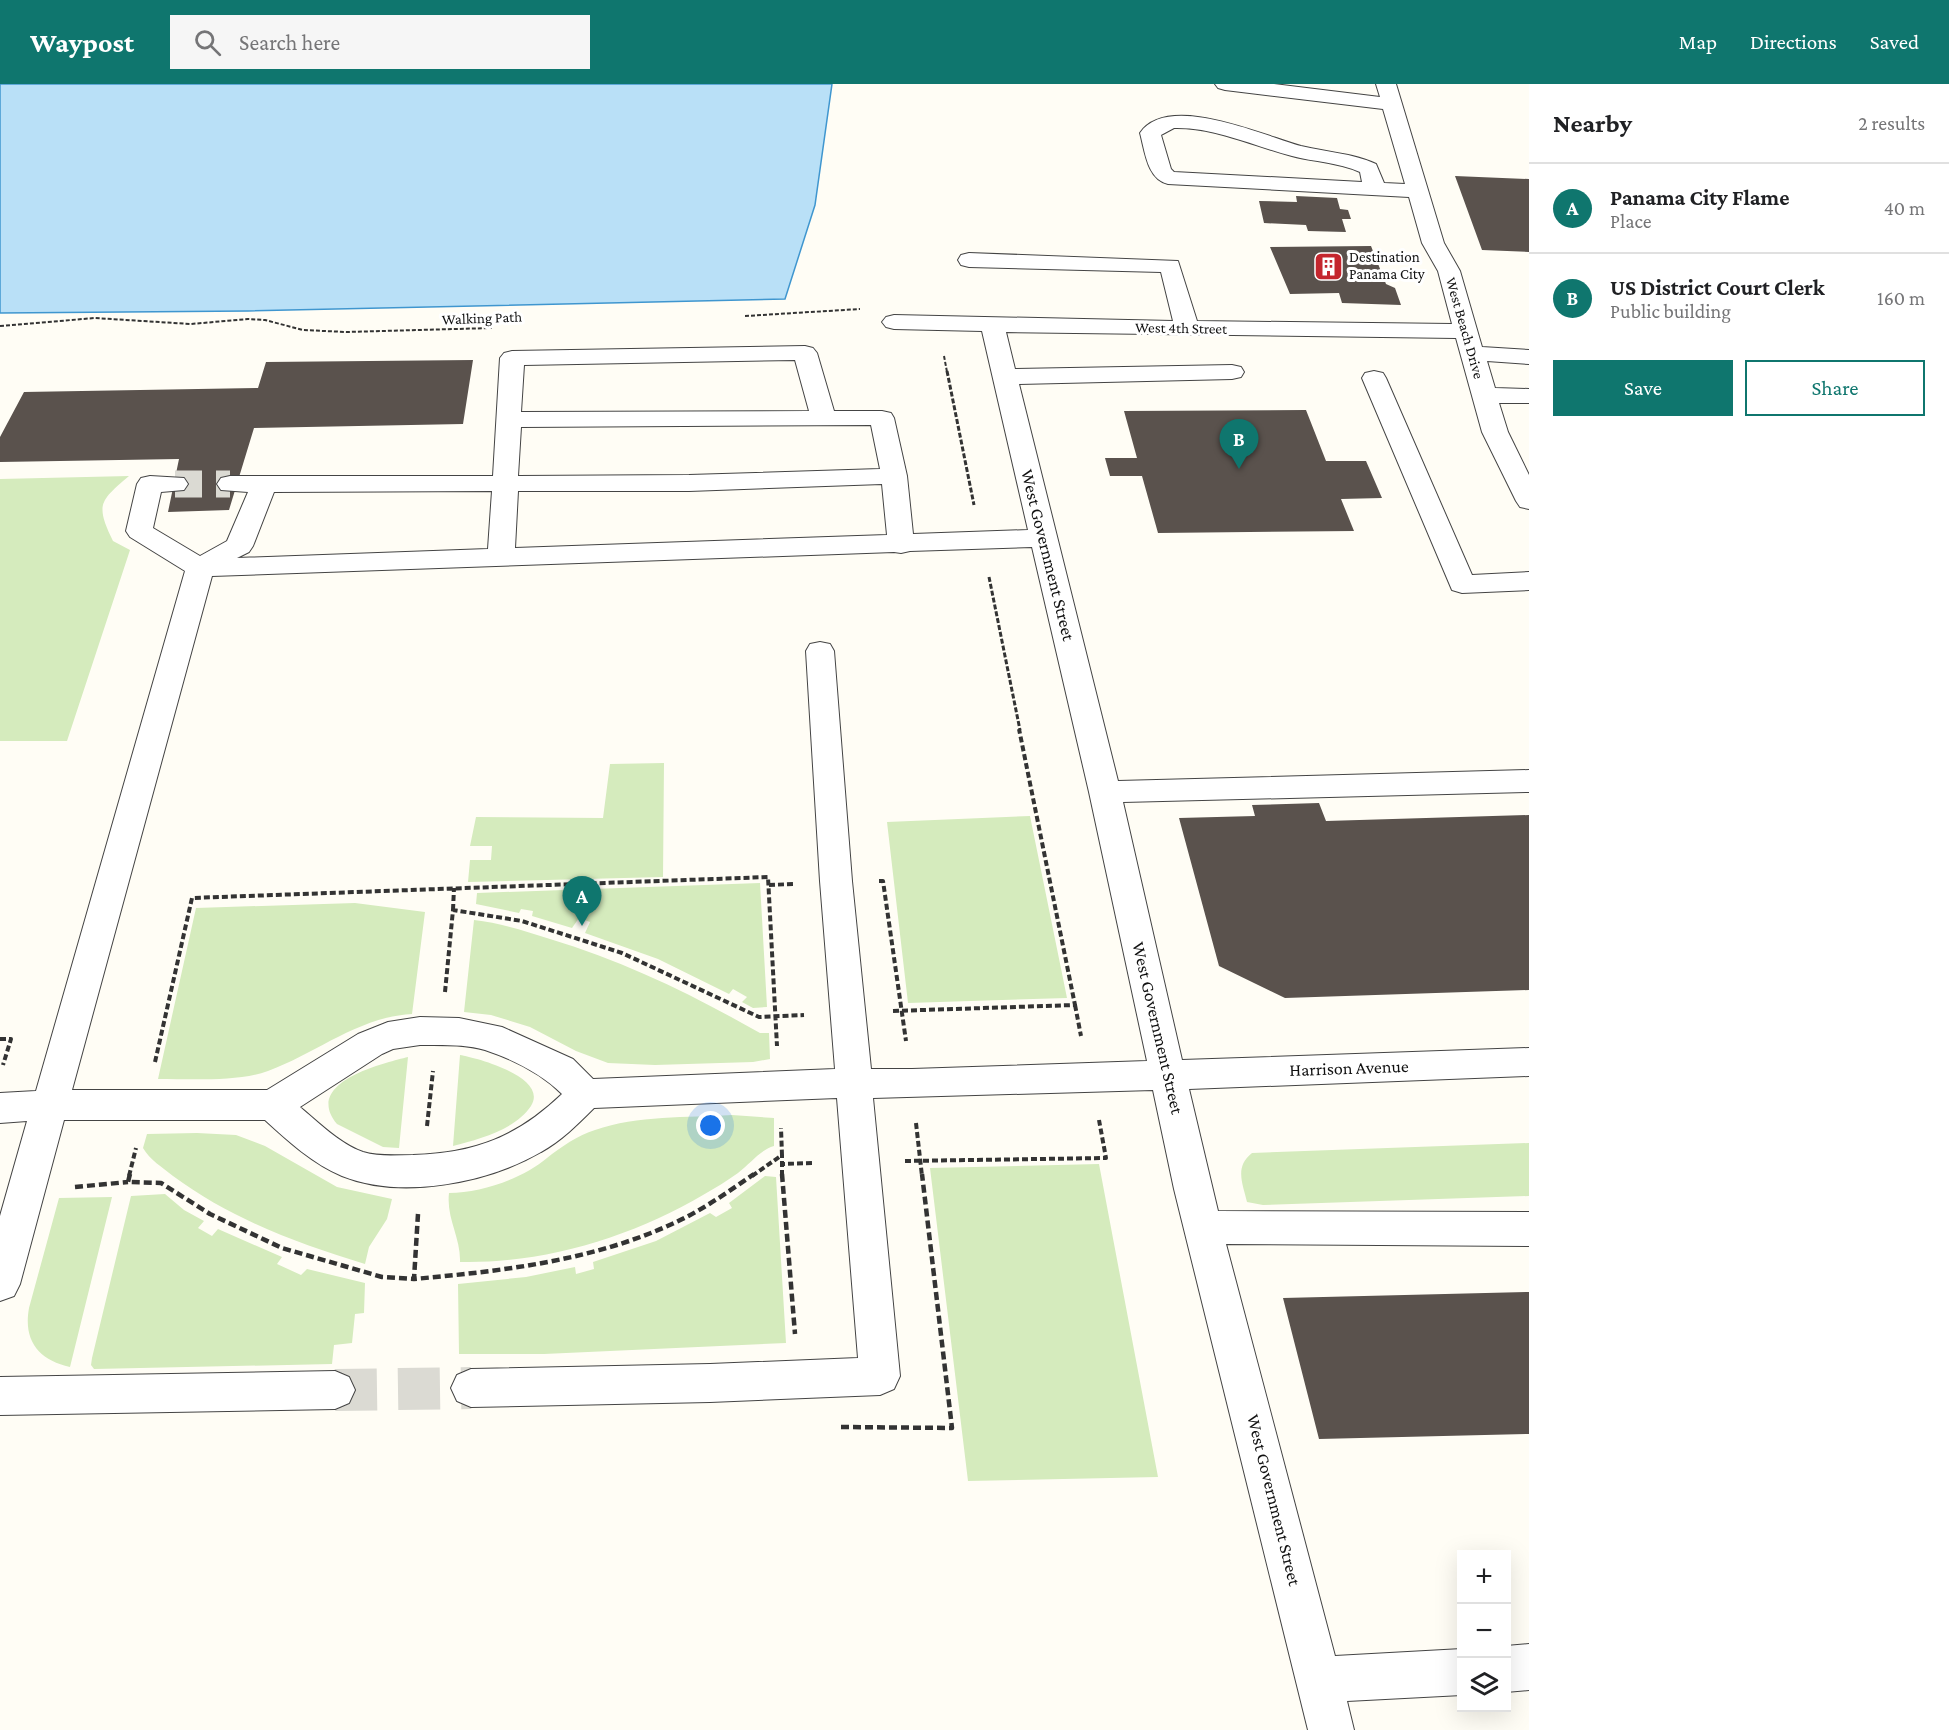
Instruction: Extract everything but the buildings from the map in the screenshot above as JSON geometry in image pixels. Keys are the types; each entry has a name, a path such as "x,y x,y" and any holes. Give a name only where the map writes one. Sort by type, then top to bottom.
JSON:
{"street":[{"path":"1225,84 1389,94"},
{"name":"West Beach Drive","path":"1389,94 1434,243 1449,271 1499,443 1529,501"},
{"path":"1375,190 1369,168 1358,163 1298,151 1194,123 1175,122 1159,127 1150,133 1161,171 1168,178 1375,190 1418,191"},
{"path":"969,260 1170,266 1187,328"},
{"name":"West 4th Street","path":"894,322 927,314 992,324 1187,328 1470,342 1529,357"},
{"name":"West Government Street","path":"992,324 1105,792 1203,1227 1331,1730"},
{"path":"501,558 512,358 805,353 824,418"},
{"path":"1004,377 1232,372"},
{"path":"1374,378 1462,584 1529,581"},
{"path":"1484,395 1529,396"},
{"path":"508,420 882,418 894,476 902,544"},
{"path":"230,484 689,483 894,476"},
{"path":"176,484 150,484 139,531 200,568 1044,538"},
{"path":"0,1284 200,568 239,546 264,484"},
{"path":"471,1388 880,1376 836,881 819,651"},
{"path":"1105,792 1529,781"},
{"path":"0,1108 49,1105 273,1105 370,1044 388,1036 420,1031 475,1034 514,1046 560,1069 585,1094 552,1126 515,1150 478,1163 423,1170 363,1167 352,1163 301,1131 273,1105"},
{"name":"Harrison Avenue","path":"585,1094 855,1083 912,1084 1529,1062"},
{"path":"1203,1227 1529,1229"},
{"path":"0,1396 335,1390"},
{"path":"1511,1669 1529,1667"},
{"path":"1319,1679 1383,1678 1457,1672"}],"path":[{"path":"737,317 927,314 928,338 942,350 945,359 1106,1158 782,1164 782,1155"},
{"name":"Walking Path","path":"0,326 95,318 191,324 248,319 266,320 303,330 345,332 498,328"},
{"path":"454,888 450,957 437,1031 414,1279 506,1269 570,1258 640,1237 685,1217 725,1194 782,1155"},
{"path":"453,910 522,921 622,953 759,1017 1076,1005"},
{"path":"0,1040 11,1039 0,1073"},
{"path":"782,1155 798,1380"}],"green space":[{"path":"129,476 106,498 103,504 104,519 113,541 130,550 67,741 0,741 0,479"},
{"path":"664,763 663,877 468,882 470,860 491,860 492,846 470,846 476,817 603,818 610,764"},
{"path":"1030,816 1067,998 908,1003 887,822"},
{"path":"760,883 767,1007 753,1008 742,1002 747,997 733,989 729,994 658,959 585,933 590,922 579,918 572,928 532,916 533,911 521,909 519,913 476,904 477,893"},
{"path":"355,903 425,912 412,1014 392,1017 356,1029 286,1064 256,1075 214,1079 158,1079 196,908"},
{"path":"474,920 512,928 578,948 658,980 760,1033 769,1033 770,1059 753,1062 655,1065 608,1063 576,1051 530,1027 491,1015 464,1012"},
{"path":"460,1055 509,1071 530,1086 534,1096 531,1106 516,1121 496,1132 453,1146"},
{"path":"408,1057 399,1148 383,1147 337,1124 329,1110 330,1097 337,1087 364,1070"},
{"path":"732,1115 774,1118 774,1146 760,1154 730,1179 676,1210 617,1235 555,1253 523,1258 460,1262 450,1211 449,1193 487,1187 513,1178 537,1166 576,1138 611,1125 645,1119"},
{"path":"147,1134 236,1135 265,1146 337,1187 392,1199 387,1219 369,1247 365,1264 265,1228 218,1205 173,1176 153,1160 143,1148"},
{"path":"1529,1143 1529,1196 1263,1205 1247,1202 1241,1176 1243,1164 1252,1153"},
{"path":"1099,1164 1158,1477 968,1481 930,1168"},
{"path":"765,1176 776,1177 786,1343 544,1354 459,1354 458,1284 526,1277 575,1267 576,1274 594,1269 593,1262 656,1241 710,1213 716,1217 732,1208 729,1203"},
{"path":"165,1194 184,1210 204,1221 198,1228 212,1236 218,1229 282,1257 277,1264 301,1275 307,1269 365,1283 364,1313 355,1314 352,1343 334,1345 332,1364 94,1369 91,1365 92,1358 131,1196"},
{"path":"112,1197 70,1367 59,1364 42,1354 36,1347 31,1339 28,1320 29,1308 59,1198"}],"water":[{"path":"0,84 832,84 815,205 785,299 248,311 0,313"}],"tunnel":[{"path":"175,484 230,484"},
{"path":"335,1390 471,1388"}],"place":[{"name":"Destination Panama City","path":"1328,266"},
{"name":"US District Court Clerk","path":"1239,469"},
{"name":"Panama City Flame","path":"582,926"}]}
